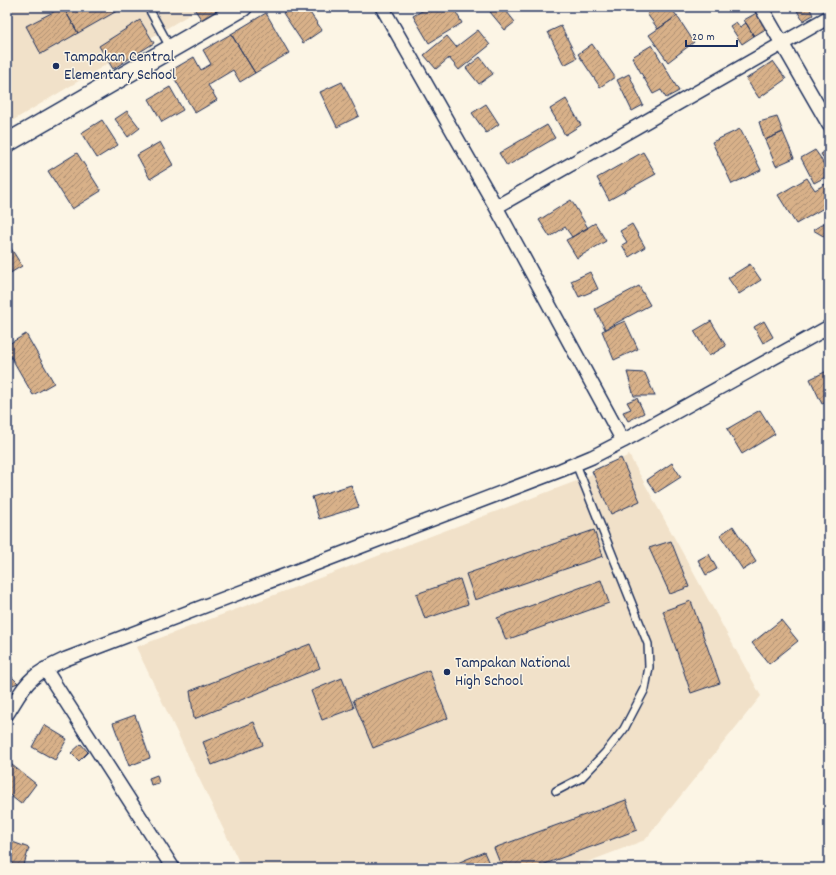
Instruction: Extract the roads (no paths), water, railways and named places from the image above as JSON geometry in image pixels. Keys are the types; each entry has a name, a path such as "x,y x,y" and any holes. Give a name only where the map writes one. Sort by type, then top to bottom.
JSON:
{"main road":[{"path":"7,143 243,7"}],"street":[{"path":"382,7 496,207 623,441"},
{"path":"761,7 829,125"},
{"path":"496,207 829,16"},
{"path":"7,714 22,690 32,678 45,669 66,659 576,464 623,441 829,327"},
{"path":"45,669 173,868"}],"lane":[{"path":"148,7 171,49"},
{"path":"556,791 581,778 605,753 624,729 645,689 649,667 648,644 576,464"}],"place":[{"name":"Tampakan Central Elementary School","path":"56,66"},
{"name":"Tampakan National High School","path":"447,672"}]}
